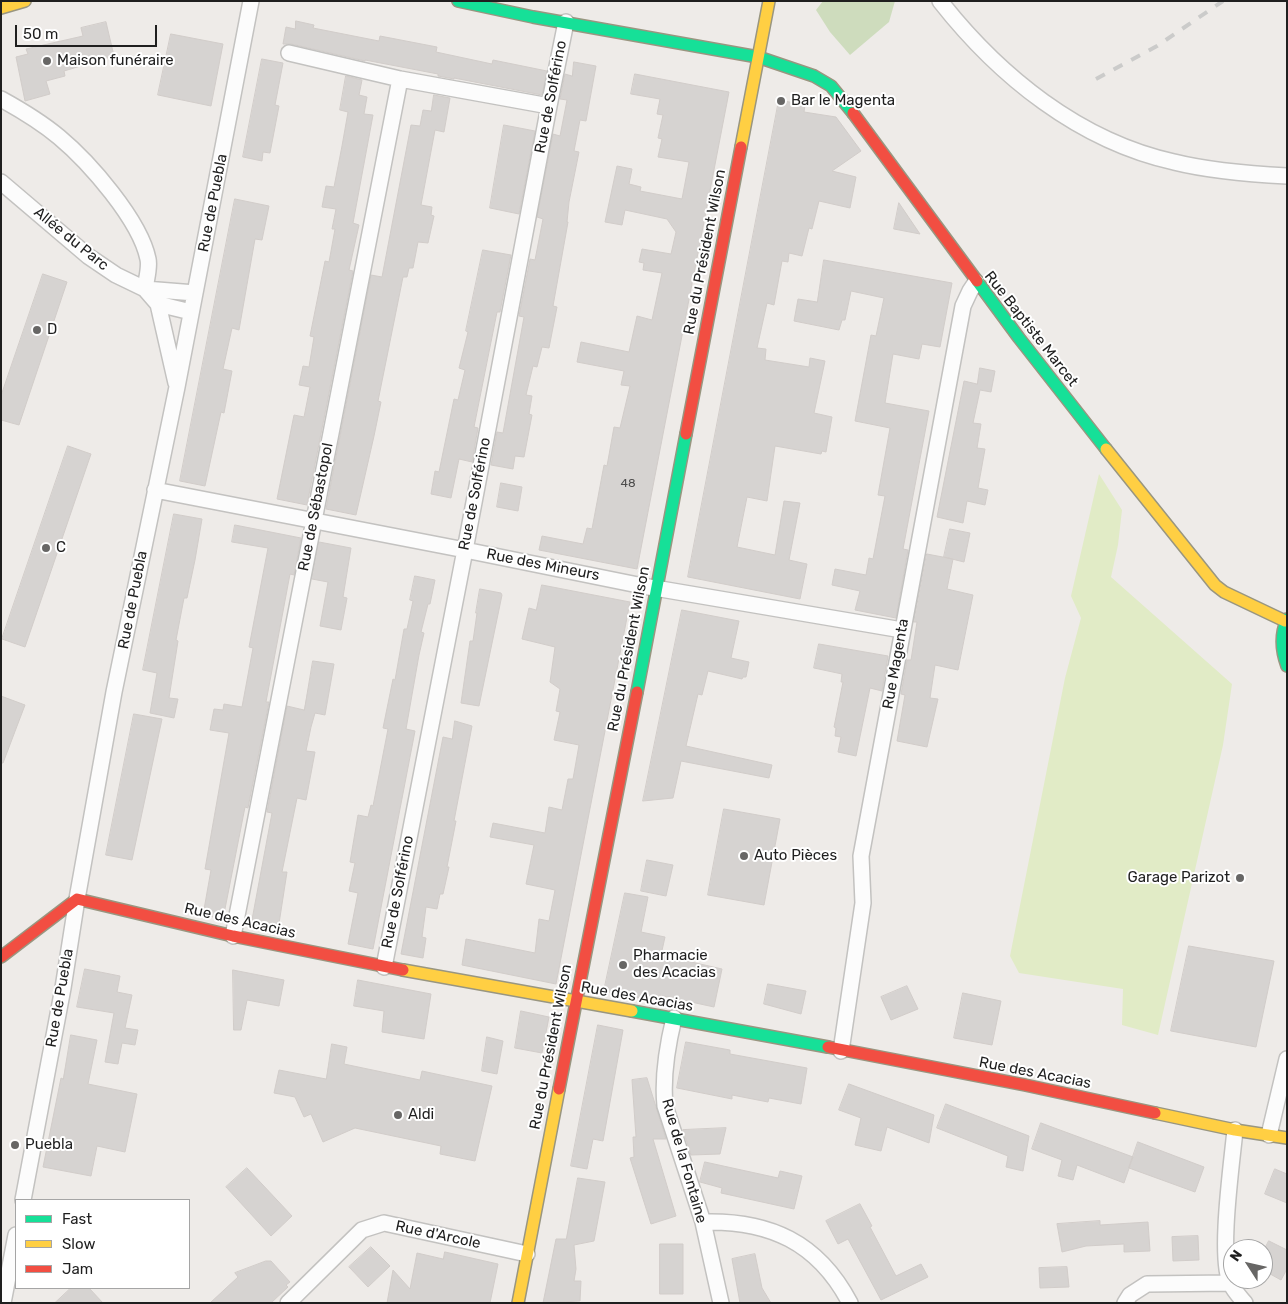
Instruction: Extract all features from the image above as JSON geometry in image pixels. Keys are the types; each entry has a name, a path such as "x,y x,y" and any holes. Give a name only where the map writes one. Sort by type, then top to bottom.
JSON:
{"street":[{"path":"1,8 25,1"},
{"name":"Rue de Puebla","path":"23,1199 63,988 76,899 114,692 177,387 251,1"},
{"name":"Rue Baptiste Marcet","path":"458,1 758,57 814,76 831,86 844,101 976,282 1190,556 1215,585 1224,592 1286,620"},
{"name":"Rue du Président Wilson","path":"518,1303 575,1001 657,588 768,1"},
{"path":"940,1 976,43 1002,69 1065,117 1100,136 1172,162 1214,170 1287,176"},
{"name":"Rue de Solférino","path":"384,967 465,550 548,106 566,22"},
{"path":"289,53 400,79 548,106"},
{"name":"Rue de Sébastopol","path":"233,936 400,79"},
{"path":"1,99 26,113 59,137 87,164 106,186 139,234 148,260 145,289"},
{"name":"Allée du Parc","path":"1,182 88,256 116,275 145,289 195,293"},
{"name":"Rue Magenta","path":"841,1051 862,911 861,856 963,306 976,282"},
{"name":"Allée du Parc","path":"145,289 158,304 177,387"},
{"path":"158,304 191,312"},
{"name":"Rue des Mineurs","path":"155,490 657,588 902,630"},
{"path":"1286,620 1281,637 1282,654 1287,666"},
{"path":"1,957 76,899"},
{"name":"Rue des Acacias","path":"76,899 233,936 384,967 674,1018 1025,1085 1235,1130 1287,1138"},
{"name":"Rue de la Fontaine","path":"674,1018 667,1049 664,1089 665,1106 703,1222 721,1303"},
{"path":"1269,1134 1287,1059"},
{"path":"1225,1239 1235,1130"},
{"path":"703,1222 726,1221 756,1225 780,1234 803,1247 824,1264 839,1283 850,1303"},
{"name":"Rue d'Arcole","path":"288,1303 362,1230 384,1223 527,1254"},
{"path":"4,1303 15,1241"},
{"path":"1125,1303 1130,1295 1147,1284 1223,1284"},
{"path":"1234,1289 1245,1303"}],"green space":[{"path":"823,1 895,1 889,22 850,55 830,32 816,10"},
{"path":"1099,474 1122,510 1118,545 1111,577 1232,684 1223,745 1158,1035 1122,1025 1123,989 1019,973 1010,956 1065,678 1081,618 1071,596"}],"building":[{"path":"296,21 314,25 313,28 379,41 380,36 437,47 436,52 492,64 493,60 547,71 542,95 438,76 438,74 365,61 291,44 283,44 286,27 295,29"},
{"name":"Maison funéraire","path":"106,22 114,56 64,71 65,76 46,81 50,94 25,101 16,57 28,54 26,49 83,36 81,28"},
{"path":"171,34 223,44 211,106 158,95"},
{"path":"262,59 283,63 275,105 279,106 270,153 263,152 262,161 243,157"},
{"path":"574,62 596,66 586,121 580,120 574,151 579,152 569,202 568,222 553,306 557,307 549,348 542,347 537,367 533,366 526,395 532,396 529,414 532,415 524,457 515,456 513,469 491,465 497,432 503,433 524,317 519,316 530,259 535,260 543,219 537,217 553,134 560,136 567,100 560,99 565,74 572,76"},
{"path":"635,74 729,92 637,569 539,550 542,536 583,544 587,528 592,529 604,465 607,466 614,427 620,428 630,386 621,385 624,371 577,362 581,342 629,352 637,316 652,320 662,273 643,270 644,263 639,262 642,249 671,254 676,232 667,219 625,210 622,225 605,222 617,166 632,169 629,184 641,187 640,191 682,199 689,162 658,157 662,139 658,138 663,115 657,114 660,99 631,94"},
{"path":"346,76 362,80 359,95 367,97 364,114 373,115 353,223 359,225 349,270 353,271 307,505 277,499 294,415 304,417 310,387 299,385 303,366 309,367 314,337 310,336 325,261 329,262 335,229 332,229 336,209 322,207 326,186 334,187 342,146 348,112 340,110"},
{"path":"434,95 450,98 444,132 435,130 421,205 432,207 431,215 434,216 428,243 418,242 413,268 409,268 407,277 403,277 378,401 381,402 356,515 326,509 371,275 382,277 411,125 420,126 423,110 431,111"},
{"path":"779,100 805,105 804,112 836,117 861,151 832,171 856,177 850,208 819,201 812,229 809,228 802,256 789,253 788,262 782,261 774,305 767,303 757,348 766,349 765,360 809,367 810,358 825,361 814,413 832,417 826,452 822,451 821,454 775,446 767,501 747,497 737,547 775,555 784,501 800,503 789,560 807,564 800,599 688,577"},
{"path":"504,125 535,131 519,214 490,208"},
{"path":"235,199 269,206 262,240 255,239 239,330 232,328 223,369 232,371 224,413 221,412 205,486 180,481"},
{"path":"899,203 920,234 894,229"},
{"path":"483,250 511,255 500,312 497,312 474,427 478,428 472,462 459,459 451,498 431,494 435,471 439,472 454,399 458,400 465,370 459,368 468,332 466,331"},
{"path":"824,260 952,283 940,347 922,344 919,359 893,354 885,403 929,411 903,549 908,550 896,618 855,610 860,591 832,585 835,569 866,575 869,558 873,559 885,496 878,495 890,428 855,421 871,335 876,336 884,298 851,291 845,320 842,320 839,330 794,321 798,299 817,302"},
{"name":"D","path":"43,274 67,282 19,425 1,420 1,396"},
{"path":"980,368 995,371 991,392 980,390 973,423 981,424 977,448 985,449 978,488 988,490 985,505 967,501 963,523 937,517 964,381 977,384"},
{"name":"C","path":"68,446 91,454 25,647 2,639"},
{"path":"501,483 522,487 518,511 497,507"},
{"path":"174,514 202,519 187,598 184,598 176,640 178,641 169,698 178,699 174,718 150,713 157,673 143,670"},
{"path":"235,525 301,538 294,575 290,574 266,702 269,702 248,808 245,807 223,919 203,915 211,870 205,869 229,733 210,730 214,709 223,710 224,704 242,707 253,648 249,647 268,548 232,542"},
{"path":"950,529 970,533 964,562 944,557"},
{"path":"319,542 351,548 343,597 347,598 341,630 320,626 328,582 312,579"},
{"path":"927,554 953,559 947,589 973,595 958,670 935,665 930,698 938,699 927,747 897,741 905,695 901,694 907,660 911,660 917,622 914,622"},
{"path":"415,576 435,580 421,632 424,633 406,729 415,731 373,949 348,944 358,893 349,891 355,863 350,862 358,815 368,817 371,805 373,806 388,729 383,728 393,679 395,680 404,629 407,629 413,601 410,600"},
{"path":"542,585 630,602 556,984 462,965 466,939 535,953 539,919 549,921 555,890 526,884 534,845 490,837 493,823 545,833 549,807 562,810 568,779 573,779 579,745 554,740 560,712 556,711 560,689 550,682 555,647 522,639 529,608 536,610"},
{"path":"480,589 501,593 502,595 479,706 461,703 470,641 473,641"},
{"path":"682,610 739,621 731,658 749,662 746,677 742,679 708,671 702,695 698,694 686,746 772,765 769,778 681,761 673,798 643,801"},
{"path":"819,644 888,656 882,691 870,688 856,756 838,752 841,737 835,736 836,728 834,727 843,682 841,682 842,674 814,668"},
{"path":"313,661 334,664 325,715 315,713 311,727 306,751 315,752 306,800 297,798 282,872 287,872 278,930 251,925 272,813 267,812 287,706 304,710"},
{"path":"1,696 25,705 3,763 1,763"},
{"path":"134,714 162,719 132,860 106,855"},
{"path":"455,721 472,726 454,821 456,821 443,894 440,894 437,909 426,907 422,937 426,938 423,958 401,954 443,737 452,739"},
{"path":"724,809 780,819 764,905 708,895"},
{"path":"647,860 673,865 666,896 641,891"},
{"path":"625,893 648,897 641,932 665,937 661,955 722,969 714,1007 659,995 658,1002 604,991"},
{"path":"1189,946 1274,961 1256,1047 1171,1031"},
{"path":"85,969 120,976 117,992 132,995 125,1028 138,1030 135,1045 122,1043 118,1064 105,1062 114,1013 77,1007"},
{"path":"233,970 284,980 279,1006 247,1000 241,1030 234,1030"},
{"path":"358,980 431,994 424,1039 382,1032 384,1011 354,1006"},
{"path":"768,984 806,991 801,1014 764,1004"},
{"path":"907,986 918,1009 891,1020 881,997"},
{"path":"963,993 1001,1001 992,1045 954,1038"},
{"path":"521,1011 549,1017 542,1053 515,1048"},
{"path":"598,1025 623,1030 603,1141 593,1139 587,1169 571,1166"},
{"path":"71,1035 97,1040 88,1084 137,1094 125,1152 97,1146 91,1176 43,1167"},
{"path":"487,1037 503,1041 497,1074 482,1071"},
{"path":"686,1042 730,1050 730,1054 807,1068 801,1104 769,1098 768,1102 732,1095 732,1099 677,1088"},
{"name":"Aldi","path":"332,1044 347,1047 344,1064 420,1080 422,1071 492,1086 475,1161 440,1154 441,1146 355,1128 323,1142 311,1114 304,1117 295,1097 274,1093 279,1070 326,1079"},
{"path":"647,1078 666,1139 653,1139 676,1216 651,1224 630,1158 634,1157 633,1137 636,1137 632,1080"},
{"path":"849,1084 934,1115 929,1143 887,1127 881,1151 855,1145 861,1118 839,1110"},
{"path":"946,1104 1029,1136 1023,1171 1006,1167 1008,1156 937,1128"},
{"path":"1041,1123 1133,1157 1124,1183 1077,1165 1073,1180 1058,1176 1062,1160 1032,1149"},
{"path":"726,1128 720,1154 691,1155 683,1130"},
{"path":"1138,1142 1204,1167 1195,1192 1129,1168"},
{"path":"705,1162 778,1178 780,1171 802,1176 794,1209 721,1193 722,1188 700,1182"},
{"path":"247,1168 292,1216 271,1236 226,1187"},
{"path":"1275,1169 1287,1174 1287,1203 1265,1194"},
{"path":"578,1178 605,1182 594,1241 574,1245 576,1269 574,1281 581,1281 580,1301 543,1303 556,1239 566,1239"},
{"path":"860,1204 896,1276 921,1264 928,1277 881,1300 848,1239 838,1244 826,1221"},
{"path":"1100,1221 1100,1225 1148,1222 1150,1251 1124,1252 1124,1244 1086,1246 1062,1252 1057,1224"},
{"path":"1198,1236 1199,1260 1173,1261 1172,1237"},
{"path":"1273,1243 1287,1250 1287,1269 1281,1280 1273,1276"},
{"path":"660,1244 683,1244 683,1294 660,1294"},
{"path":"371,1247 390,1266 368,1287 349,1267"},
{"path":"445,1252 498,1264 490,1303 387,1303 393,1270 410,1289 417,1253 443,1259"},
{"path":"755,1254 762,1288 771,1303 740,1303 732,1259"},
{"path":"266,1261 271,1261 290,1282 286,1285 288,1287 271,1303 210,1303 238,1277 235,1273"},
{"path":"1067,1267 1069,1287 1040,1288 1039,1268"},
{"path":"70,1289 90,1289 103,1303 55,1303"}],"railway":[{"path":"1096,79 1157,46 1223,1"}],"traffic: fast":[{"path":"458,1 533,17 758,57 814,76 831,86 853,113"},
{"path":"977,281 1106,449"},
{"path":"637,692 686,434"},
{"path":"1287,619 1282,642 1287,666"},
{"path":"632,1011 828,1047"}],"traffic: slow":[{"path":"1,8 25,1"},
{"path":"741,147 769,1"},
{"path":"1106,449 1215,585 1224,592 1285,621"},
{"path":"403,970 632,1011"},
{"path":"518,1303 559,1089"},
{"path":"1155,1113 1235,1130 1287,1138"}],"traffic: jam":[{"path":"853,113 977,281"},
{"path":"686,434 741,147"},
{"path":"559,1089 637,692"},
{"path":"1,957 77,899 233,936 403,970"},
{"path":"828,1047 1025,1085 1155,1113"}],"place":[{"name":"Maison funéraire","path":"47,61"},
{"name":"Bar le Magenta","path":"781,101"},
{"name":"D","path":"37,330"},
{"name":"C","path":"46,548"},
{"name":"Auto Pièces","path":"744,856"},
{"name":"Garage Parizot","path":"1240,878"},
{"name":"Pharmacie des Acacias","path":"623,965"},
{"name":"Aldi","path":"398,1115"},
{"name":"Puebla","path":"15,1145"}]}
